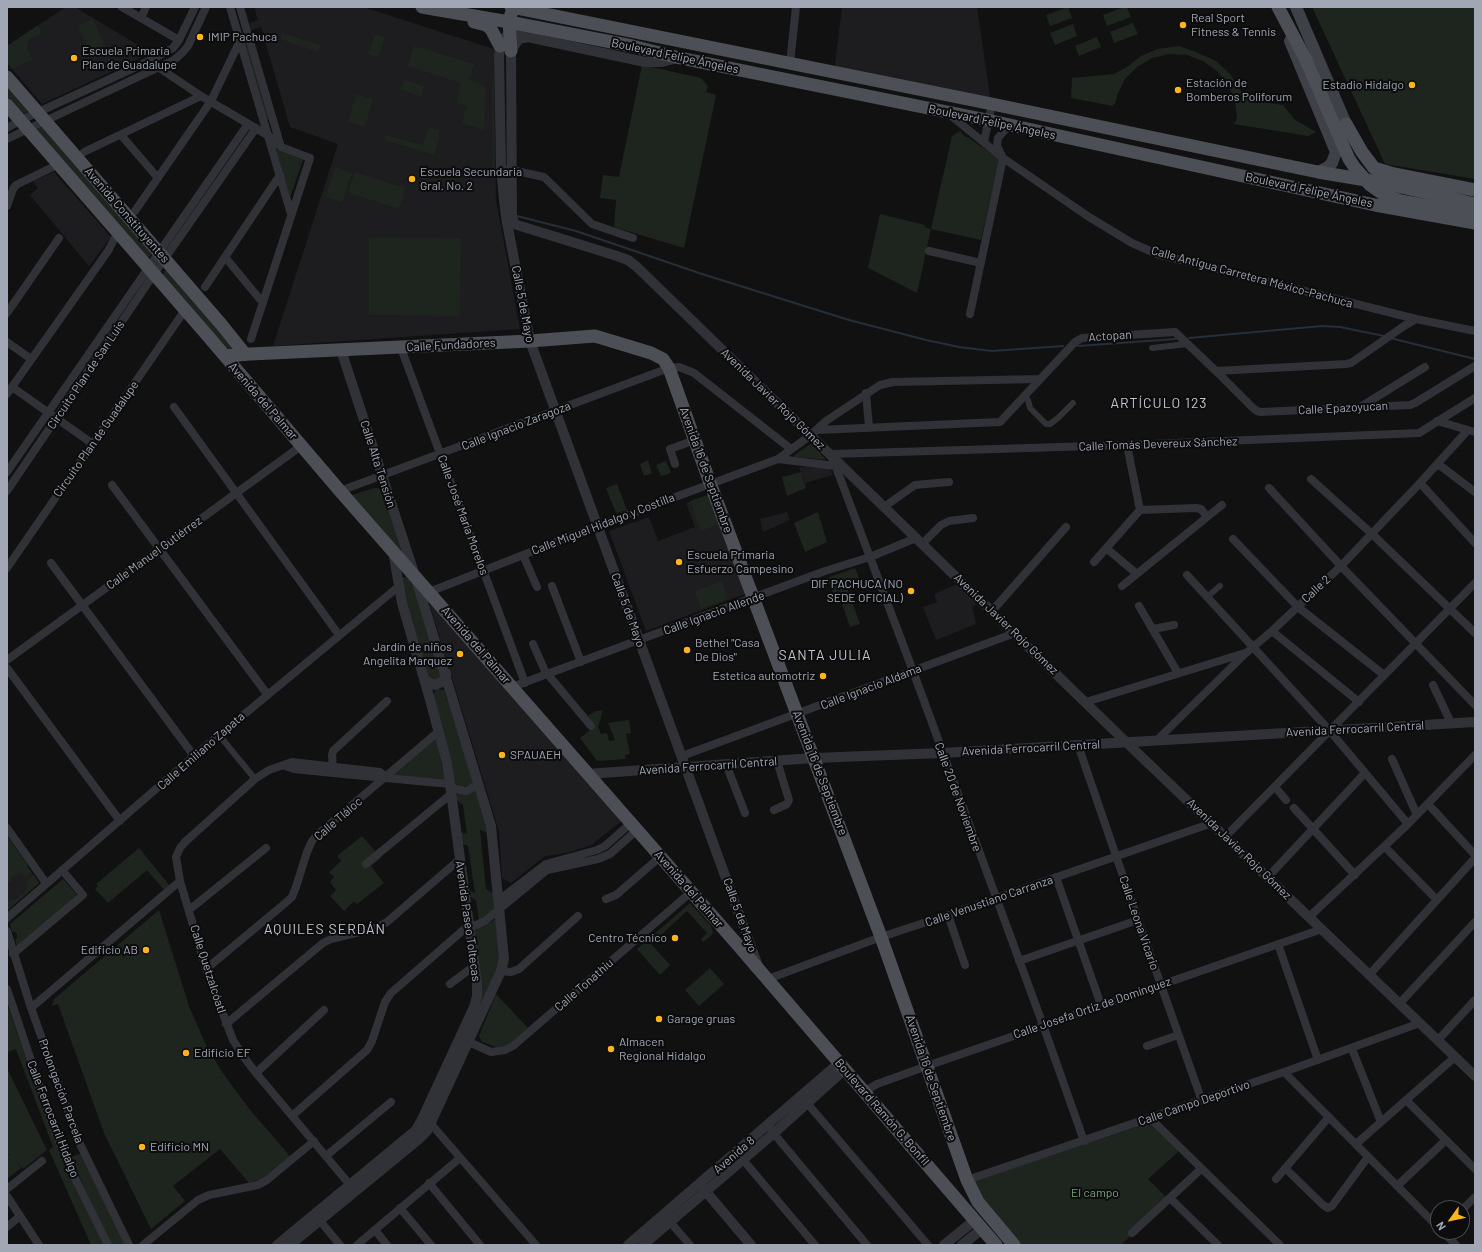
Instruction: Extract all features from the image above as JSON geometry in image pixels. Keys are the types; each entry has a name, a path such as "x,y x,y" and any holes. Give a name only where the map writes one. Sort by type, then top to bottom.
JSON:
{"main road":[{"name":"Boulevard Felipe Ángeles","path":"512,7 992,104 1318,172 1384,183 1475,204"},
{"path":"506,48 512,7"},
{"path":"1277,7 1305,58 1349,159 1370,185 1383,194 1401,201 1475,215"},
{"path":"1277,7 1336,152 1335,158 1328,167 1318,172"},
{"path":"1296,7 1346,124 1367,160 1374,168 1394,174 1475,190"},
{"name":"Boulevard Felipe Ángeles","path":"430,8 461,14 509,28 632,46 680,58 988,120 1375,205 1475,223"},
{"path":"461,14 469,21 486,25 506,48"},
{"path":"632,46 639,43 650,43 704,54 725,50"},
{"path":"1320,63 1328,91 1346,139 1342,146 1338,147 1332,142"},
{"name":"Avenida Constituyentes","path":"7,77 245,354"},
{"name":"Avenida Constituyentes","path":"7,104 185,310"},
{"path":"1300,189 1315,187 1330,188 1338,184 1346,177 1352,164 1353,151 1346,124"},
{"name":"Avenida del Palmar","path":"185,310 392,552 429,592 764,975"},
{"name":"Calle Fundadores","path":"225,356 530,342 595,336 651,353 663,359 669,368"},
{"name":"Avenida 16 de Septiembre","path":"669,368 710,483 881,937 967,1180"},
{"name":"Boulevard Ramón G. Bonfil","path":"764,975 996,1245"},
{"path":"967,1180 978,1202 1014,1245"}],"street":[{"path":"122,7 179,40"},
{"path":"141,18 146,7"},
{"path":"7,128 25,125 42,117 173,48 179,40 195,7"},
{"path":"7,139 25,125 174,60 188,46 206,7"},
{"path":"230,7 292,214"},
{"path":"240,7 281,147"},
{"path":"790,63 796,7"},
{"path":"135,211 211,101 240,40 248,34"},
{"path":"506,48 519,39 528,38 645,62 662,62 680,58"},
{"name":"Calle 5 de Mayo","path":"506,48 501,167 512,246 530,342 764,975"},
{"name":"Calle 5 de Mayo","path":"506,48 512,171 512,215 510,224"},
{"path":"149,61 201,96 269,136 281,147 310,158 251,339"},
{"path":"84,152 201,96"},
{"path":"984,142 992,104"},
{"name":"Calle Antigua Carretera México-Pachuca","path":"948,113 1003,158 1089,217 1132,243 1157,254 1416,319 1475,331"},
{"path":"970,314 1003,158 997,146 998,138 1009,125"},
{"name":"Circuito Plan de San Luis","path":"7,472 162,256 252,126"},
{"path":"121,135 158,178"},
{"path":"7,206 16,185 59,164"},
{"path":"501,167 512,171 544,177 592,224 633,238"},
{"path":"205,287 280,176"},
{"name":"Avenida Javier Rojo Gómez","path":"510,224 628,260 814,432 831,454 884,507 1126,742 1226,836 1475,1076"},
{"path":"93,444 56,418 9,390 108,250 118,232"},
{"path":"7,313 58,238"},
{"path":"929,251 981,263"},
{"path":"225,257 263,303"},
{"name":"Circuito Plan de San Luis","path":"7,491 151,271"},
{"name":"Circuito Plan de Guadalupe","path":"7,568 185,310"},
{"path":"1394,313 1394,333"},
{"path":"1216,370 1346,364 1416,319"},
{"name":"Actopan","path":"869,427 1000,422 1074,342 1082,338 1175,332 1216,370"},
{"path":"7,342 31,359"},
{"path":"1152,348 1187,344"},
{"name":"Calle José María Morelos","path":"401,348 525,683"},
{"name":"Calle Alta Tensión","path":"341,350 416,579"},
{"name":"Calle Epazoyucan","path":"1216,370 1257,411 1410,405 1475,366"},
{"path":"669,368 679,367 694,373 791,449"},
{"path":"1361,406 1425,367"},
{"name":"Calle Ignacio Zaragoza","path":"340,491 555,412 669,368"},
{"name":"Calle Miguel Hidalgo y Costilla","path":"429,592 597,526 778,459 826,421 880,385 893,382 1040,379"},
{"path":"814,432 869,427 866,393"},
{"path":"1024,396 1028,400 1030,408 1046,424 1050,424 1058,418 1073,403"},
{"name":"Calle Tomás Devereux Sánchez","path":"831,454 1127,445 1419,433 1475,398"},
{"path":"174,407 339,635"},
{"path":"1437,421 1471,431"},
{"name":"Calle 2","path":"1157,740 1253,646 1272,631 1341,566 1471,431"},
{"path":"675,464 670,449 695,440"},
{"path":"1127,445 1140,510"},
{"name":"Calle Manuel Gutiérrez","path":"7,660 301,446"},
{"name":"Calle 20 de Noviembre","path":"831,454 913,671 1084,1141"},
{"name":"Calle Miguel Hidalgo y Costilla","path":"778,459 835,466"},
{"path":"1438,464 1475,492"},
{"path":"1311,479 1372,534 1475,633"},
{"path":"884,507 916,485 949,482"},
{"path":"1420,483 1475,543"},
{"path":"112,485 267,694"},
{"path":"1268,488 1415,644 1475,705"},
{"path":"1122,586 1222,505"},
{"path":"1094,562 1140,510 1196,508 1201,509 1207,516"},
{"path":"919,541 941,525 950,521 974,518"},
{"path":"992,611 1066,527"},
{"path":"1233,539 1298,607 1384,675"},
{"name":"Calle Ignacio Allende","path":"512,687 825,571 919,541"},
{"path":"1106,548 1137,574"},
{"name":"Avenida Paseo Toltecas","path":"277,1245 317,1217 418,1140 427,1131 431,1124 442,1089 477,996 477,984 450,784 439,731 398,587 392,552"},
{"path":"523,555 537,587"},
{"path":"51,563 194,756"},
{"path":"1187,575 1330,731 1408,824"},
{"name":"Avenida Paseo Toltecas","path":"290,1245 350,1185 416,1130 469,1042 501,971 504,959 491,826 446,673 416,579"},
{"path":"1226,836 1475,584"},
{"path":"552,586 580,662"},
{"path":"1207,597 1220,586"},
{"name":"Calle Emiliano Zapata","path":"7,918 267,694 398,587"},
{"path":"1139,606 1178,673"},
{"path":"1153,629 1174,625"},
{"path":"1272,631 1359,702"},
{"name":"Calle Ignacio Aldama","path":"682,756 1015,633"},
{"path":"533,644 548,674 591,726"},
{"path":"1086,702 1246,653"},
{"path":"7,668 120,821"},
{"path":"424,679 431,684 440,684 446,677 446,673"},
{"path":"1433,685 1451,723"},
{"path":"429,696 439,687 448,689 452,693"},
{"path":"333,770 333,751 387,702"},
{"name":"Avenida Ferrocarril Central","path":"587,774 814,758 942,753 1475,722"},
{"name":"Calle Tláloc","path":"206,969 283,906 292,896 307,852 312,841 317,835 439,731"},
{"path":"219,735 255,779"},
{"name":"Calle Leona Vicario","path":"1078,745 1202,1101"},
{"path":"1310,917 1385,847 1475,755"},
{"path":"1392,759 1417,815"},
{"path":"774,810 787,804 789,800 777,761"},
{"name":"Calle Quetzalcóatl","path":"350,1185 256,1073 240,1051 226,1024 206,969 180,882 176,857 180,848 185,842 255,779 269,770 285,766 292,762 333,770 380,772 386,777 450,784 454,788 467,791 478,784"},
{"path":"726,764 745,813"},
{"path":"1268,877 1365,773"},
{"path":"1275,787 1286,800"},
{"path":"366,864 451,794"},
{"path":"1428,804 1475,855"},
{"path":"1294,808 1355,875"},
{"name":"Calle Venustiano Carranza","path":"764,975 948,916 1212,823"},
{"path":"292,1116 367,1050 391,992 469,925 476,925 486,921 494,914 499,904 547,870 598,859 610,854 634,827"},
{"path":"7,828 46,883"},
{"path":"1385,847 1437,900"},
{"path":"189,910 266,848"},
{"path":"606,899 616,895 660,857"},
{"path":"1370,974 1475,858"},
{"path":"226,1024 322,943 331,939 376,928 387,922 460,859"},
{"path":"14,954 83,895 62,870"},
{"path":"1056,877 1101,1005"},
{"path":"31,1008 180,882"},
{"name":"Calle Tonathiu","path":"469,1042 491,1052 505,1050 513,1046 692,892"},
{"path":"501,971 511,972 519,969 578,916"},
{"path":"948,916 965,965"},
{"path":"1019,961 1138,920"},
{"path":"1400,1003 1475,922"},
{"name":"Calle Josefa Ortiz de Domínguez","path":"864,1092 876,1084 1322,929"},
{"name":"Prolongación Parcela","path":"7,931 31,1008 80,1144 130,1245"},
{"path":"1278,944 1318,1060"},
{"path":"450,984 474,966"},
{"name":"Calle Ferrocarril Hidalgo","path":"7,989 55,1132 75,1178 108,1245"},
{"path":"1438,1040 1475,1000"},
{"path":"256,1073 324,1010"},
{"name":"Calle Campo Deportivo","path":"967,1180 1202,1101 1352,1049 1420,1023"},
{"path":"1146,1046 1178,1035"},
{"path":"1352,1049 1381,1122"},
{"path":"1356,1144 1455,1057"},
{"name":"Avenida 8","path":"770,1130 807,1103 842,1066"},
{"name":"Avenida 8","path":"628,1245 702,1188 842,1066"},
{"path":"1284,1072 1430,1219"},
{"path":"1406,1100 1475,1169"},
{"path":"326,1156 391,1102"},
{"path":"807,1103 928,1245"},
{"path":"1150,1118 1280,1245"},
{"path":"1276,1179 1329,1118"},
{"path":"431,1124 536,1245"},
{"path":"770,1130 867,1245"},
{"path":"1397,1186 1446,1140"},
{"path":"143,1245 198,1200 209,1195 258,1185 267,1180 314,1142"},
{"path":"740,1156 814,1245"},
{"path":"1285,1168 1323,1205 1328,1208 1332,1206 1368,1157"},
{"path":"357,1245 460,1158"},
{"path":"7,1189 42,1161"},
{"path":"1132,1233 1201,1169"},
{"path":"429,1183 480,1245"},
{"path":"702,1188 751,1245"},
{"name":"Avenida 8","path":"643,1245 670,1222 702,1188"},
{"path":"7,1196 39,1245"},
{"path":"1170,1198 1218,1245"},
{"path":"400,1208 431,1245"},
{"path":"7,1227 20,1216"},
{"path":"317,1217 340,1245"},
{"path":"670,1222 690,1245"},
{"path":"944,1245 978,1224"},
{"path":"962,1245 978,1224"},
{"path":"375,1230 388,1245"}],"shaded area":[{"name":"Escuela Primaria Plan de Guadalupe","path":"66,7 75,7 151,53 42,104 7,63 7,46"},
{"name":"Escuela Secundaria Gral. No. 2","path":"254,7 363,7 494,49 496,200 520,329 273,346 338,144 290,127 261,27 251,30 250,23 258,20"},
{"path":"840,7 977,7 990,96 988,100 837,70 835,64 842,8"},
{"path":"54,172 111,237 89,266 30,195 38,188 33,181"},
{"path":"799,467 829,468 833,475 805,483"},
{"name":"Escuela Primaria Esfuerzo Campesino","path":"708,495 745,594 646,631 609,531 649,517 658,541 695,527 686,503"},
{"path":"787,512 790,520 763,532 760,519"},
{"path":"957,584 978,604 972,607 976,624 936,640 923,607 937,602 934,594"},
{"path":"433,604 622,821 591,845 567,853 545,856 511,883 502,878 499,832 430,606"},
{"path":"27,866 39,883 7,911 7,873"}],"green space":[{"path":"1068,7 1072,18 1050,26 1046,15"},
{"path":"1127,7 1131,17 1107,26 1103,15"},
{"name":"Estadio Hidalgo","path":"1312,7 1475,7 1475,179 1385,164"},
{"path":"93,19 106,48 91,55 78,26"},
{"path":"1133,23 1138,34 1114,43 1110,32"},
{"path":"1073,24 1077,36 1055,45 1050,33"},
{"path":"38,25 42,33 28,41 27,48 33,59 12,69 7,63 7,46"},
{"path":"282,33 320,45 318,52 280,39"},
{"path":"375,34 385,37 378,57 368,54"},
{"path":"1097,37 1101,47 1079,56 1075,46"},
{"path":"248,41 270,120 266,119 243,42"},
{"path":"414,46 474,64 469,80 483,85 486,90 484,130 462,123 467,106 456,103 461,83 408,66"},
{"path":"1179,46 1216,61 1230,74 1240,90 1250,100 1283,105 1295,120 1316,132 1308,136 1234,124 1237,118 1235,101 1228,85 1217,71 1203,61 1187,55 1169,54 1152,58 1137,67 1125,79 1113,106 1071,98 1072,78 1114,74 1127,67 1141,56 1157,49"},
{"path":"642,65 701,78 708,86 706,92 716,95 684,248 614,227 616,200 600,198 603,175 619,177"},
{"path":"494,78 495,177 493,175 492,80"},
{"path":"404,80 424,86 421,97 401,90"},
{"path":"7,83 29,111 23,114 7,98"},
{"path":"356,94 373,99 365,127 348,122"},
{"path":"42,127 152,254 148,258 36,132 37,129"},
{"path":"429,127 439,130 438,136 440,137 434,155 384,140 386,135 423,145"},
{"path":"960,131 964,136 999,159 981,240 931,229 952,136"},
{"path":"276,149 303,160 290,198"},
{"path":"335,167 352,173 342,202 326,197"},
{"path":"357,173 405,188 400,207 396,208 350,193 349,190 354,175"},
{"path":"880,214 925,225 925,227 931,229 917,293 868,268"},
{"path":"369,237 461,238 460,316 369,315"},
{"path":"168,270 236,351 225,350 163,277 164,271"},
{"path":"812,443 826,460 794,457 794,455"},
{"path":"648,460 652,473 644,476 640,464"},
{"path":"666,461 671,473 661,476 656,465"},
{"path":"801,472 806,488 787,496 782,477"},
{"path":"617,484 627,510 616,513 606,488"},
{"path":"378,488 382,491 403,553 352,495"},
{"path":"708,495 719,524 701,531 690,501"},
{"path":"818,512 827,542 805,552 794,523"},
{"path":"855,568 861,583 847,588 860,624 850,627 838,592 841,590 833,593 827,578"},
{"path":"405,577 411,578 442,675 438,681 428,679 400,579"},
{"path":"722,581 728,599 701,609 695,591"},
{"path":"437,689 444,690 472,776 472,784 469,786 460,786 453,781 433,696"},
{"path":"603,710 598,727 601,734 607,733 609,741 615,740 608,723 629,720 631,733 626,734 630,754 625,755 626,759 597,761 580,738 595,726 588,716 596,711"},
{"path":"436,737 444,779 392,776"},
{"path":"454,790 475,790 488,833 480,830 486,889 494,894 494,909 479,920 476,900 469,896 468,890 475,893 468,846 461,843 459,831 467,834 463,805 456,800"},
{"path":"7,836 32,873 24,878 22,873 11,877 11,881 7,883"},
{"path":"362,836 381,858 371,866 384,883 357,904 354,901 344,911 330,896 336,890 330,882 334,877 329,872 341,861 337,856"},
{"path":"139,848 170,886 165,891 147,870 108,903 95,889 98,886 96,884"},
{"path":"34,875 39,883 7,911 7,902 19,898 18,896 24,894 27,886 26,881"},
{"path":"63,879 77,895 17,948 15,940 17,938 17,934 12,932 10,924"},
{"path":"690,903 711,926 713,932 712,935 703,942 701,939 707,933 687,911 651,944 670,965 660,975 637,949"},
{"path":"159,910 189,1006 206,1045 222,1072 251,1111 290,1156 262,1179 249,1183 220,1149 173,1186 185,1201 151,1229 104,1133 58,1004 52,1006 54,999"},
{"path":"497,918 500,963 482,1004 480,1003 473,929 486,925"},
{"path":"710,968 724,984 699,1006 685,990"},
{"path":"496,994 528,1028 511,1043 499,1048 482,1042 479,1036"},
{"path":"7,1003 43,1109 57,1144 104,1245 91,1245 49,1150 53,1147 16,1049 7,1052"},
{"path":"7,1068 47,1150 23,1169 16,1161 21,1168 7,1179 7,1156 10,1154 7,1155"},
{"name":"El campo","path":"1148,1120 1179,1151 1148,1179 1169,1200 1121,1245 1012,1245 965,1182"},
{"path":"82,1153 125,1245 112,1245 93,1207 71,1157"}],"waterway":[{"path":"517,216 576,231 702,274 849,320 926,340 959,347 992,351 1063,346"},
{"path":"1189,338 1322,326 1340,327 1384,336"},
{"path":"1390,338 1475,359"},
{"path":"1078,346 1176,339"}],"place":[{"name":"Real Sport Fitness & Tennis","path":"1183,25"},
{"name":"IMIP Pachuca","path":"200,37"},
{"name":"Escuela Primaria Plan de Guadalupe","path":"74,58"},
{"name":"Estadio Hidalgo","path":"1412,85"},
{"name":"Estación de Bomberos Poliforum","path":"1178,90"},
{"name":"Escuela Secundaria Gral. No. 2","path":"412,179"},
{"name":"Escuela Primaria Esfuerzo Campesino","path":"679,562"},
{"name":"DIF PACHUCA (NO SEDE OFICIAL)","path":"911,591"},
{"name":"Bethel \"Casa De Dios\"","path":"687,650"},
{"name":"Jardín de niños Angelita Marquez","path":"460,654"},
{"name":"Estetica automotriz","path":"823,676"},
{"name":"SPAUAEH","path":"502,755"},
{"name":"Centro Técnico","path":"675,938"},
{"name":"Edificio AB","path":"146,950"},
{"name":"Garage gruas","path":"659,1019"},
{"name":"Almacen Regional Hidalgo","path":"611,1049"},
{"name":"Edificio EF","path":"186,1053"},
{"name":"Edificio MN","path":"142,1147"}],"district":[{"name":"ARTÍCULO 123","path":"1159,403"},
{"name":"SANTA JULIA","path":"825,655"},
{"name":"AQUILES SERDÁN","path":"325,929"}]}
